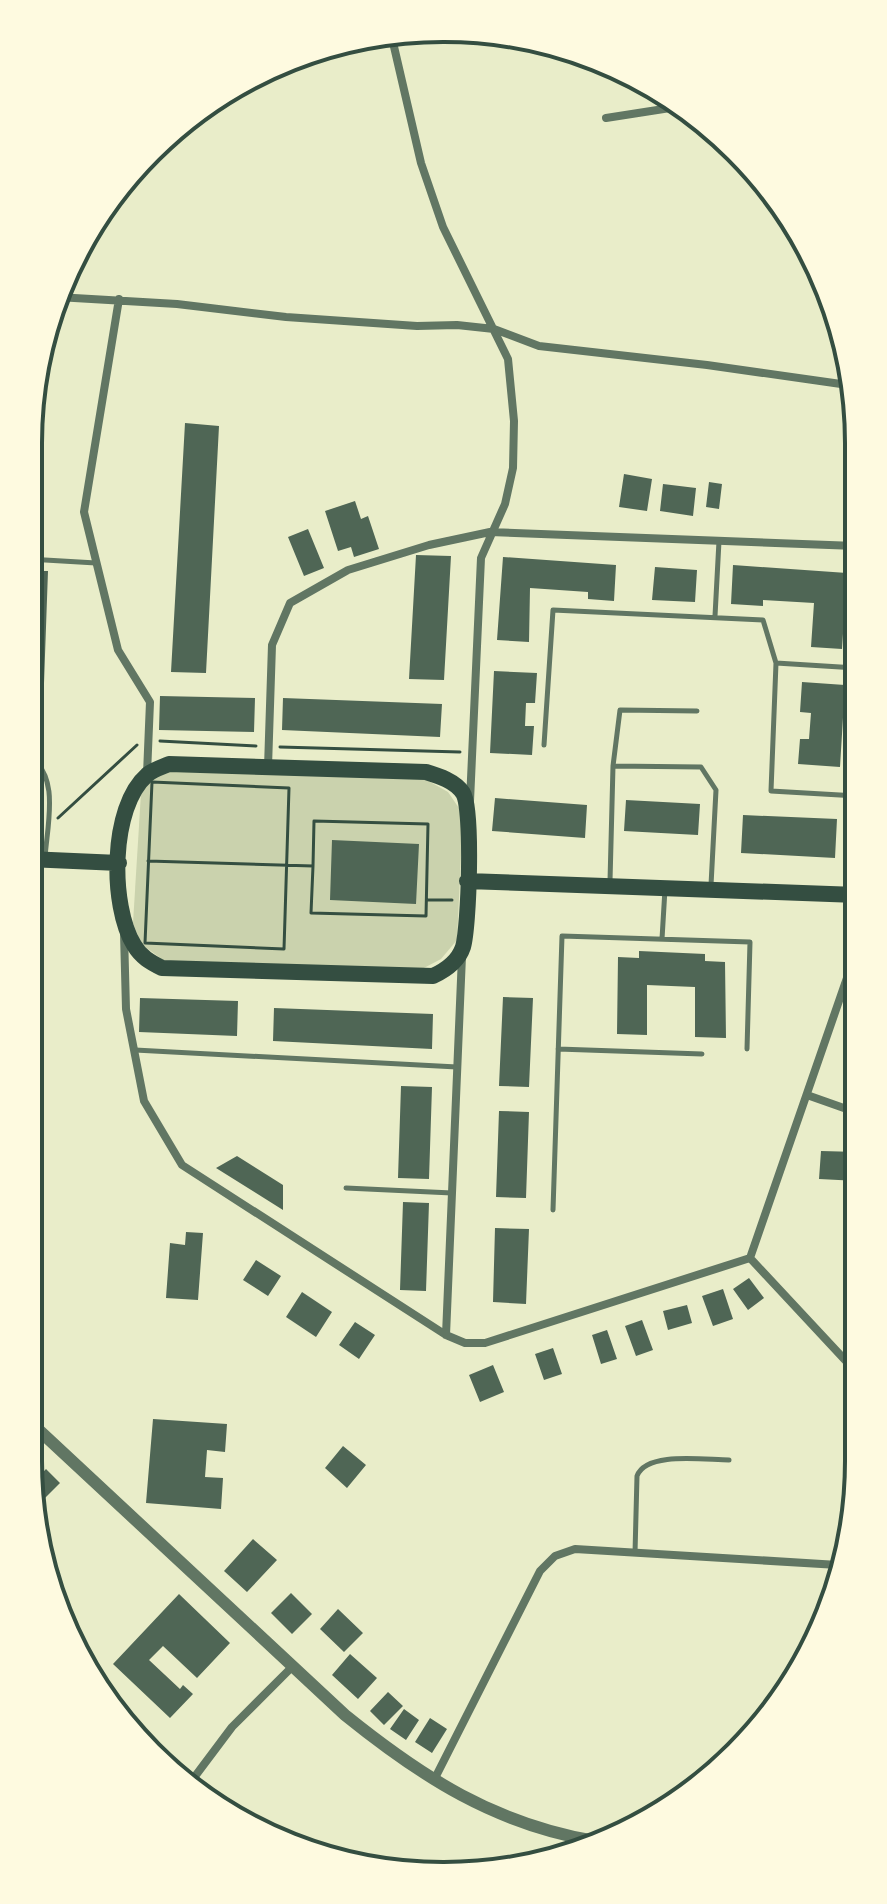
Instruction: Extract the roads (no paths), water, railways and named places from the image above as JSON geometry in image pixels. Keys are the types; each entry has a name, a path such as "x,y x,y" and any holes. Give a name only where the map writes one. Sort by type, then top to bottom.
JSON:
{"highway":[{"path":"169,764 268,767 426,772 443,777 462,791 469,807 463,948 450,968 433,976 162,968 145,959 123,920 117,895 121,829 135,790 147,774 169,764"},
{"path":"42,859 119,863"},
{"path":"467,881 845,895"}],"street":[{"path":"394,45 430,189 443,227 508,359 514,421 510,480 505,504 481,558 469,807"},
{"path":"606,118 665,109"},
{"path":"70,297 119,299 286,317 494,329 539,346 841,384"},
{"path":"119,299 84,512 109,600 118,650 150,702 152,741 147,774"},
{"path":"268,767 272,645 290,603 348,570 429,545 490,532 845,546"},
{"path":"123,920 126,1009 144,1101 182,1165 446,1335 465,1343 485,1343 750,1258"},
{"path":"446,1335 463,948"},
{"path":"750,1258 845,984"},
{"path":"807,1095 845,1108"},
{"path":"750,1258 845,1360"},
{"path":"42,1433 293,1666 397,1757 508,1819 581,1838"},
{"path":"434,1780 546,1562 575,1549 831,1565"},
{"path":"195,1776 232,1727 293,1666"}],"lane":[{"path":"715,616 719,541"},
{"path":"42,560 96,563"},
{"path":"544,745 553,610 763,620 776,663 771,791 845,795"},
{"path":"776,663 845,667"},
{"path":"610,886 613,766 620,710 697,711"},
{"path":"42,764 49,780 42,823"},
{"path":"613,766 701,767 716,790 711,890"},
{"path":"662,939 665,888"},
{"path":"553,1210 562,936 750,942 747,1049"},
{"path":"132,1049 457,1067"},
{"path":"558,1049 702,1054"},
{"path":"346,1188 452,1193"},
{"path":"635,1553 637,1476 641,1467 654,1461 729,1460"}]}
